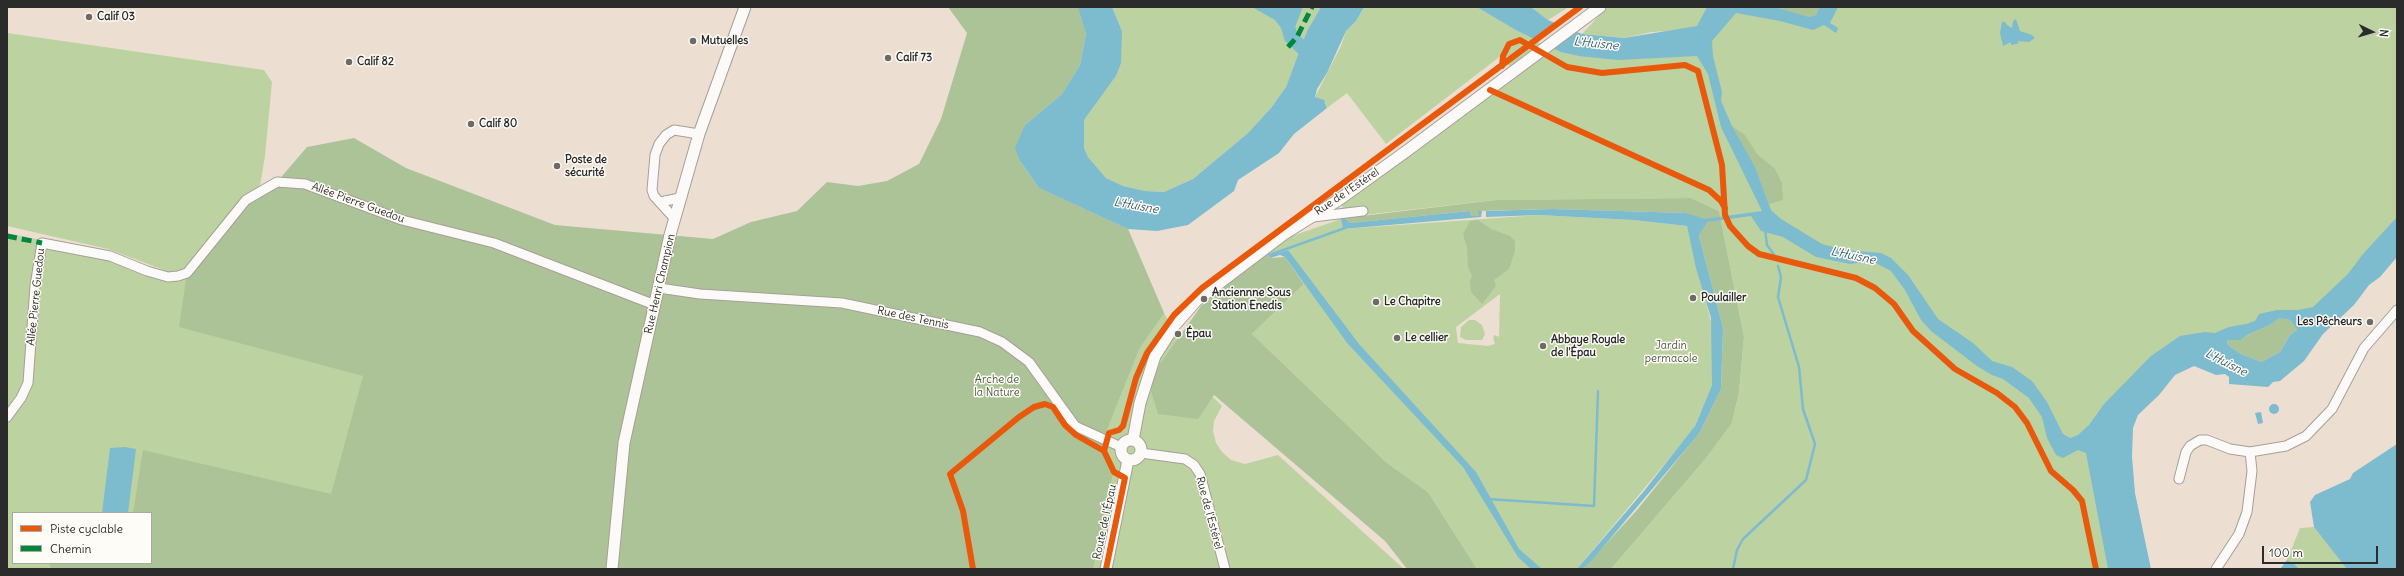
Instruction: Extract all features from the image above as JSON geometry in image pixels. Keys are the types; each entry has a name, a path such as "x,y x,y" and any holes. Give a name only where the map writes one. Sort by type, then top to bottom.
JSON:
{"street":[{"name":"Rue Henri Champion","path":"612,569 624,443 674,219 699,134 745,7"},
{"name":"Rue de l'Estérel","path":"1133,440 1140,403 1155,356 1174,326 1197,300 1284,234 1340,199 1600,7"},
{"path":"674,219 654,196 652,184 653,167 659,144 666,135 674,130 699,134"},
{"name":"Allée Pierre Guedou","path":"7,417 21,398 28,383 35,286 42,243 110,256 147,271 168,277 178,276 188,273 246,200 276,182 305,184 402,220 494,243 655,305"},
{"path":"660,202 680,198"},
{"path":"1312,217 1363,210"},
{"name":"Rue des Tennis","path":"659,288 700,294 842,303 980,332 1002,342 1028,362 1075,426 1121,447"},
{"path":"2179,478 2186,452 2195,442 2200,440 2207,440 2230,449 2250,452 2286,446 2306,436 2320,423 2340,397 2364,348 2397,310"},
{"path":"1133,440 1140,446 1141,453 1135,460 1128,460 1121,454 1121,447 1125,441 1133,440"},
{"path":"2216,569 2239,534 2247,512 2252,471 2250,452"},
{"name":"Rue de l'Estérel","path":"1141,453 1185,459 1194,465 1204,489 1225,569"},
{"name":"Route de l'Épau","path":"1106,569 1128,460"}],"green space":[{"name":"Arche de la Nature","path":"948,7 1079,7 1086,34 1080,65 1062,94 1025,125 1020,161 1039,188 1128,229 1164,313 1139,349 1108,427 1101,452 1108,460 1113,473 1093,569 51,569 49,564 152,564 152,512 133,512 143,450 331,494 363,376 179,327 187,273 246,200 277,182 307,147 354,138 406,168 555,225 713,239 751,222 797,211 827,182 858,186 887,181 919,164 941,119 967,33"},
{"path":"1112,7 1321,7 1307,31 1286,87 1271,108 1248,133 1193,179 1164,192 1145,191 1123,186 1106,178 1088,157 1084,148 1084,120 1116,76 1122,31"},
{"path":"1364,7 1510,7 1572,44 1690,40 1730,7 1765,10 1826,7 2397,7 2397,242 2345,297 2201,351 2132,406 2131,569 1611,569 1707,457 1732,423 1739,392 1744,337 1719,211 1691,198 1496,200 1346,217 1340,199 1513,72 1502,55 1386,144 1347,93 1327,108 1326,103 1315,97 1341,46 1346,31 1356,21"},
{"path":"1531,7 1569,7 1548,20"},
{"path":"1607,7 1707,7 1698,26 1681,30 1652,32 1624,38 1582,34"},
{"path":"1775,7 1820,7 1816,15 1809,17"},
{"name":"Arche de la Nature","path":"7,33 264,70 272,82 265,156 259,192 615,290 1039,188 1128,229 1164,313 1213,397 1222,406 1214,421 1213,431 1216,443 1222,452 1231,460 1245,464 1278,455 1404,569 7,569 7,233 94,251 143,267 164,270 108,249 7,226"},
{"path":"1732,126 1745,135 1757,154 1775,169 1782,183 1783,200 1769,204 1755,167"},
{"path":"1691,198 1719,211 1744,337 1739,392 1732,423 1707,457 1611,569 1583,569 1637,510 1700,432 1721,389 1723,328 1699,236 1706,222 1686,213 1552,209 1479,211 1479,216 1471,216 1470,211 1350,223 1345,218 1496,200"},
{"name":"Jardin permacole","path":"1539,215 1633,220 1687,226 1712,326 1712,385 1693,430 1577,569 1477,569 1428,492 1387,463 1252,334 1304,284 1288,250 1270,255 1268,250 1289,237 1341,219 1343,229","holes":["1500,294 1499,337 1495,335 1493,337 1495,344 1488,346 1458,343 1456,327"]},
{"path":"1478,220 1491,229 1510,236 1515,241 1515,251 1509,269 1494,280 1496,286 1482,304 1471,292 1470,281 1472,276 1468,267 1467,248 1463,234 1470,221"},
{"path":"1266,253 1270,258 1285,257 1304,284 1252,334 1387,463 1428,492 1477,569 1407,569 1385,541 1214,395 1198,419 1158,414 1151,391 1157,368 1201,306"},
{"path":"2279,318 2290,320 2297,330 2290,335 2280,352 2262,362 2241,354 2228,345 2227,341 2241,340 2247,335 2268,326"},
{"path":"1469,320 1475,320 1482,325 1485,334 1482,340 1466,340 1460,337 1461,327"},
{"path":"2314,527 2344,563 2347,569 2299,569 2287,560 2300,528"}],"water":[{"name":"L'Huisne","path":"1078,7 1112,7 1122,31 1121,63 1116,76 1084,120 1084,148 1088,157 1106,178 1123,186 1145,191 1164,192 1193,179 1248,133 1271,108 1286,87 1307,31 1321,7 1364,7 1356,21 1346,31 1327,73 1317,89 1315,97 1324,100 1327,108 1294,134 1279,153 1238,180 1234,191 1188,225 1157,231 1128,229 1039,188 1020,161 1015,148 1025,125 1062,94 1080,65 1086,34"},
{"path":"1252,7 1303,7 1291,37 1288,37 1275,20"},
{"name":"L'Huisne","path":"1477,7 1531,7 1548,20 1582,34 1624,38 1697,26 1707,7 1775,7 1809,17 1816,15 1820,7 1838,7 1830,23 1838,28 1836,33 1824,25 1813,30 1780,21 1736,13 1712,41 1713,56 1722,92 1721,101 1732,126 1755,167 1771,210 1781,219 1822,244 1844,250 1881,253 1891,258 1908,275 1938,319 1973,343 1992,361 2012,367 2032,381 2047,402 2063,434 2070,438 2078,435 2089,425 2104,404 2151,356 2180,336 2205,332 2215,333 2229,327 2255,321 2259,314 2277,310 2298,310 2313,307 2348,274 2363,254 2397,217 2397,257 2380,277 2369,285 2354,305 2323,334 2304,361 2280,381 2273,382 2268,387 2229,384 2229,377 2225,374 2216,375 2194,366 2175,375 2159,395 2138,415 2133,428 2132,457 2135,493 2151,569 2108,569 2086,453 2078,450 2063,458 2056,455 2047,438 2042,417 2029,398 2003,379 1992,375 1977,366 1931,331 1921,320 1905,290 1891,271 1872,261 1850,264 1816,257 1783,237 1761,231 1751,216 1707,222 1699,236 1723,328 1721,389 1700,432 1692,442 1593,559 1583,569 1577,569 1644,491 1695,426 1712,385 1711,318 1696,268 1687,226 1633,220 1539,215 1486,217 1486,211 1552,209 1686,213 1705,219 1762,211 1721,127 1708,74 1697,56 1618,60 1579,56 1561,52 1516,30","holes":["2279,318 2290,320 2297,330 2290,335 2280,352 2262,362 2241,354 2228,345 2227,341 2241,340 2247,335 2268,326"]},
{"path":"2016,19 2020,31 2032,35 2035,38 2029,42 2017,41 2019,43 2011,45 2011,42 2003,46 2000,33 2002,22 2005,22 2012,28 2013,21"},
{"path":"1470,211 1471,216 1479,216 1478,211 1482,211 1481,217 1343,229 1341,219 1345,218 1350,223"},
{"path":"1268,250 1271,255 1288,250 1359,344 1476,472 1519,549 1542,569 1531,569 1518,557 1463,467 1348,344 1285,257 1280,255 1270,258 1266,252"},
{"path":"2274,404 2279,409 2274,414 2269,409"},
{"path":"2261,412 2263,423 2258,424 2255,413"},
{"path":"2397,444 2397,569 2347,569 2314,527 2310,502 2315,495 2350,479 2353,473"},
{"path":"125,447 136,449 128,512 102,512 110,448"},
{"path":"2287,560 2294,564 2299,569 2280,569"}],"pier":[{"path":"1556,22 1569,27 1552,49 1532,39"}],"waterway":[{"path":"1287,7 1284,13 1291,37 1313,58"},
{"path":"1272,254 1345,228"},
{"path":"1765,229 1767,245 1775,256"},
{"path":"1733,569 1737,550 1743,539 1806,480 1815,444 1803,409 1799,367 1778,297 1781,277 1778,266"},
{"path":"1488,499 1594,506 1598,391"}],"marked path":[{"path":"1288,47 1297,37 1312,7"},
{"path":"7,236 42,243"}],"cycle path":[{"path":"1104,451 1109,433 1119,430 1123,426 1136,378 1147,353 1174,315 1202,288 1580,7"},
{"path":"1502,66 1503,56 1509,44 1520,40 1567,67 1602,73 1685,65 1698,71 1722,165 1725,215 1730,226 1748,246 1759,254 1856,278 1875,288 1894,304 1913,331 1955,369 1997,393 2015,407 2027,423 2051,471 2073,490 2082,501 2096,569"},
{"path":"1490,90 1709,190 1721,201 1725,208"},
{"path":"973,569 963,511 950,474 1019,417 1034,407 1045,404 1053,407 1065,425 1076,435 1104,451 1114,472 1125,478 1106,569"}],"place":[{"name":"Calif 03","path":"89,17"},
{"name":"Mutuelles","path":"693,41"},
{"name":"Calif 73","path":"888,58"},
{"name":"Calif 82","path":"349,62"},
{"name":"Calif 80","path":"471,124"},
{"name":"Poste de sécurité","path":"557,166"},
{"name":"Poulailler","path":"1693,298"},
{"name":"Anciennne Sous Station Enedis","path":"1204,299"},
{"name":"Le Chapitre","path":"1376,302"},
{"name":"Les Pêcheurs","path":"2370,322"},
{"name":"Épau","path":"1178,334"},
{"name":"Le cellier","path":"1397,338"},
{"name":"Abbaye Royale de l'Épau","path":"1543,346"}]}
